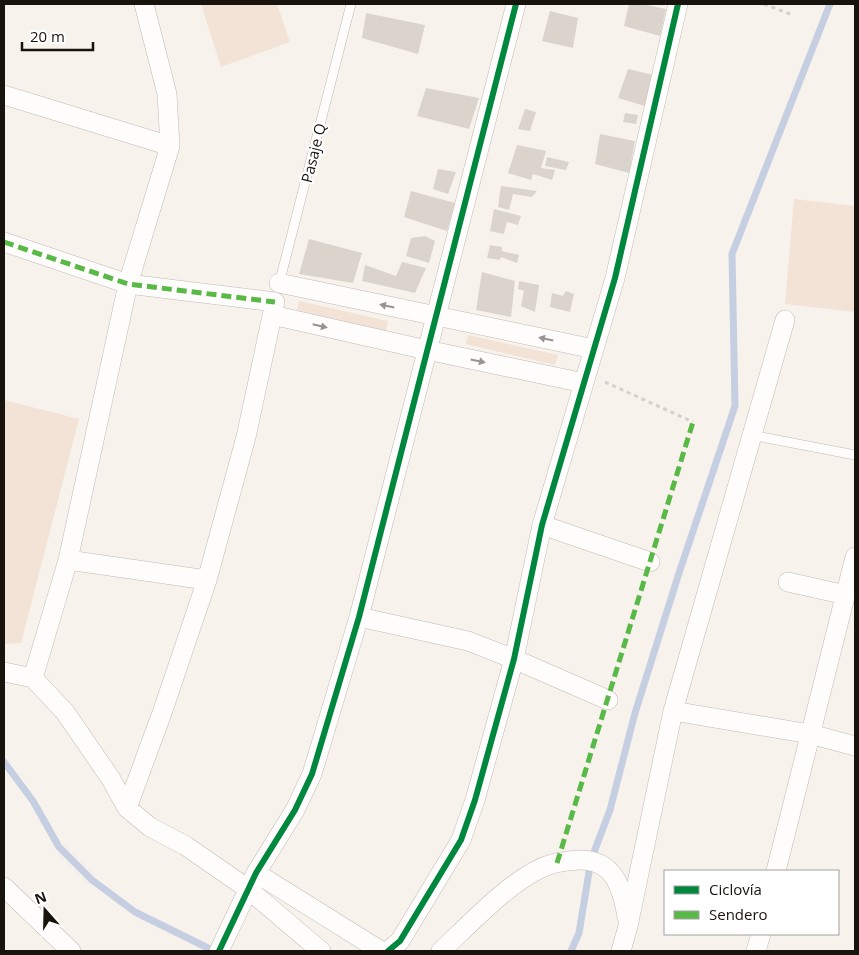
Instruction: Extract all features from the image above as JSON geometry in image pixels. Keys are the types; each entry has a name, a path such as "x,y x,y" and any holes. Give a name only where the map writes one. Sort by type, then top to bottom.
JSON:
{"street":[{"path":"33,678 68,560 128,284 170,146 168,94 144,4"},
{"path":"219,951 248,888 295,810 312,774 359,617 516,4"},
{"path":"388,951 400,941 461,840 474,800 514,659 542,525 615,278 678,4"},
{"path":"4,95 170,146"},
{"path":"4,242 128,284 435,316 594,349"},
{"path":"275,300 427,350 585,378"},
{"path":"127,808 162,713 207,580 246,437 275,300"},
{"path":"621,951 628,926 673,711 785,320"},
{"path":"542,525 650,562"},
{"path":"776,870 855,557"},
{"path":"68,560 207,580"},
{"path":"788,582 846,594"},
{"path":"359,617 468,641 608,700"},
{"path":"4,672 33,678 65,712 111,779 127,808 150,827 186,846 248,888 321,951"},
{"path":"673,711 810,734 855,746"},
{"path":"441,951 508,889 533,872 552,864 569,861 591,860 605,866 617,881 623,894 628,926"},
{"path":"4,888 71,951"},
{"path":"248,888 381,951"},
{"path":"756,951 761,935"}],"lane":[{"name":"Pasaje Q","path":"275,300 351,4"},
{"path":"751,435 855,455"}],"path":[{"path":"764,4 790,14"},
{"path":"585,378 693,422"}],"shaded area":[{"path":"201,4 277,4 290,42 221,67"},
{"path":"794,199 855,206 855,312 785,304"},
{"path":"299,301 388,321 386,331 297,310"},
{"path":"468,335 558,355 555,365 466,344"},
{"path":"4,400 79,419 21,643 4,644"}],"building":[{"path":"629,4 642,4 666,9 660,36 624,26"},
{"path":"550,11 578,18 573,48 542,41"},
{"path":"366,13 425,25 418,54 362,38"},
{"path":"628,69 653,75 648,107 618,98"},
{"path":"426,88 479,98 469,129 417,116"},
{"path":"525,109 536,112 530,131 518,129"},
{"path":"625,113 638,115 636,124 623,122"},
{"path":"600,134 635,141 629,173 595,164"},
{"path":"517,145 546,151 541,168 555,170 552,180 533,174 531,180 508,173"},
{"path":"547,157 569,162 566,170 545,166"},
{"path":"438,169 456,172 448,194 433,189"},
{"path":"501,186 537,191 532,197 513,194 509,210 498,207"},
{"path":"411,191 455,203 447,231 404,217"},
{"path":"494,209 521,216 518,225 507,222 504,234 490,231"},
{"path":"425,236 435,241 429,263 406,256 411,238"},
{"path":"309,239 362,253 353,283 299,274"},
{"path":"490,245 502,247 502,251 519,255 517,263 501,257 500,260 487,258"},
{"path":"402,262 426,268 415,293 362,281 365,265 396,276"},
{"path":"482,272 515,281 511,317 476,310"},
{"path":"519,281 539,285 535,312 521,306 524,291 518,289"},
{"path":"566,291 574,294 570,312 550,307 552,293 563,296"}],"waterway":[{"path":"571,951 579,933 591,860 610,810 635,713 679,573 735,406 732,254 830,4"},
{"path":"4,762 33,801 59,847 92,880 135,912 214,951"}],"marked path":[{"path":"4,242 128,284 275,302"},
{"path":"557,863 693,422"}],"cycle path":[{"path":"219,951 256,873 295,810 312,774 359,617 516,4"},
{"path":"388,951 400,941 461,840 475,800 514,659 542,525 615,278 678,4"}]}
